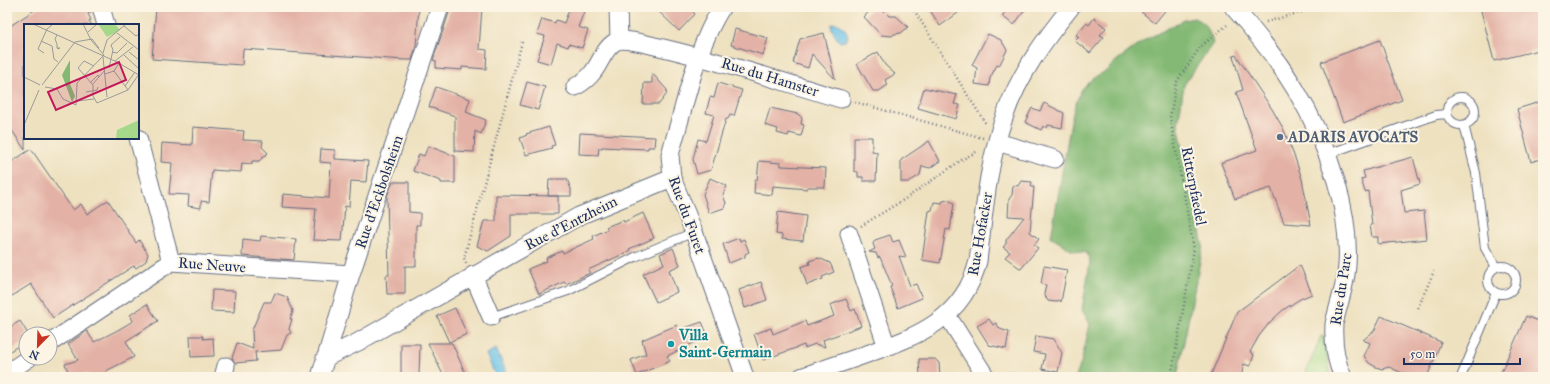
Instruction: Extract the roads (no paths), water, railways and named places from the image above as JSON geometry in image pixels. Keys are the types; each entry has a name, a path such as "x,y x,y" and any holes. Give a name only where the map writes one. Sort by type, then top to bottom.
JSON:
{"street":[{"path":"101,7 106,24"},
{"name":"Rue d'Eckbolsheim","path":"320,377 351,274 440,7"},
{"path":"575,87 585,81 593,73 607,50 612,44 619,40 618,7"},
{"name":"Rue du Furet","path":"722,7 709,30 699,56 670,155 672,178 694,232 745,377"},
{"name":"Rue Hofacker","path":"801,377 887,347 926,330 947,316 965,294 975,273 996,142 1004,115 1029,64 1071,7"},
{"name":"Rue du Parc","path":"1233,14 1250,26 1287,74 1312,117 1328,154 1339,192 1346,229 1347,267 1334,324 1337,359 1343,377"},
{"name":"Rue du Hamster","path":"619,40 699,56 841,98"},
{"path":"138,139 171,262"},
{"path":"996,142 1055,160"},
{"name":"Rue d'Entzheim","path":"325,358 358,342 473,275 579,216 672,178"},
{"path":"849,234 887,347"},
{"name":"Rue Neuve","path":"58,339 171,262 351,274"},
{"path":"473,275 491,317"},
{"path":"947,316 986,377"},
{"path":"7,373 18,366"}],"lane":[{"path":"1462,97 1472,102 1475,113 1473,118 1464,125 1454,123 1449,119 1447,114 1448,104 1452,100 1462,97"},
{"path":"1328,154 1436,115 1447,114"},
{"path":"1464,125 1476,173 1485,248 1496,267"},
{"path":"491,317 568,291 635,257 694,232"},
{"path":"1496,267 1507,267 1511,270 1516,280 1511,290 1501,294 1496,293 1489,285 1488,280 1491,270 1496,267"},
{"path":"1460,377 1496,293"}],"water":[{"path":"835,23 842,26 847,32 848,37 845,41 840,42 836,37 831,25"},
{"path":"496,349 508,376 496,377 486,354"}],"place":[{"name":"ADARIS AVOCATS","path":"1280,137"},
{"name":"Villa Saint-Germain","path":"671,344"}]}
